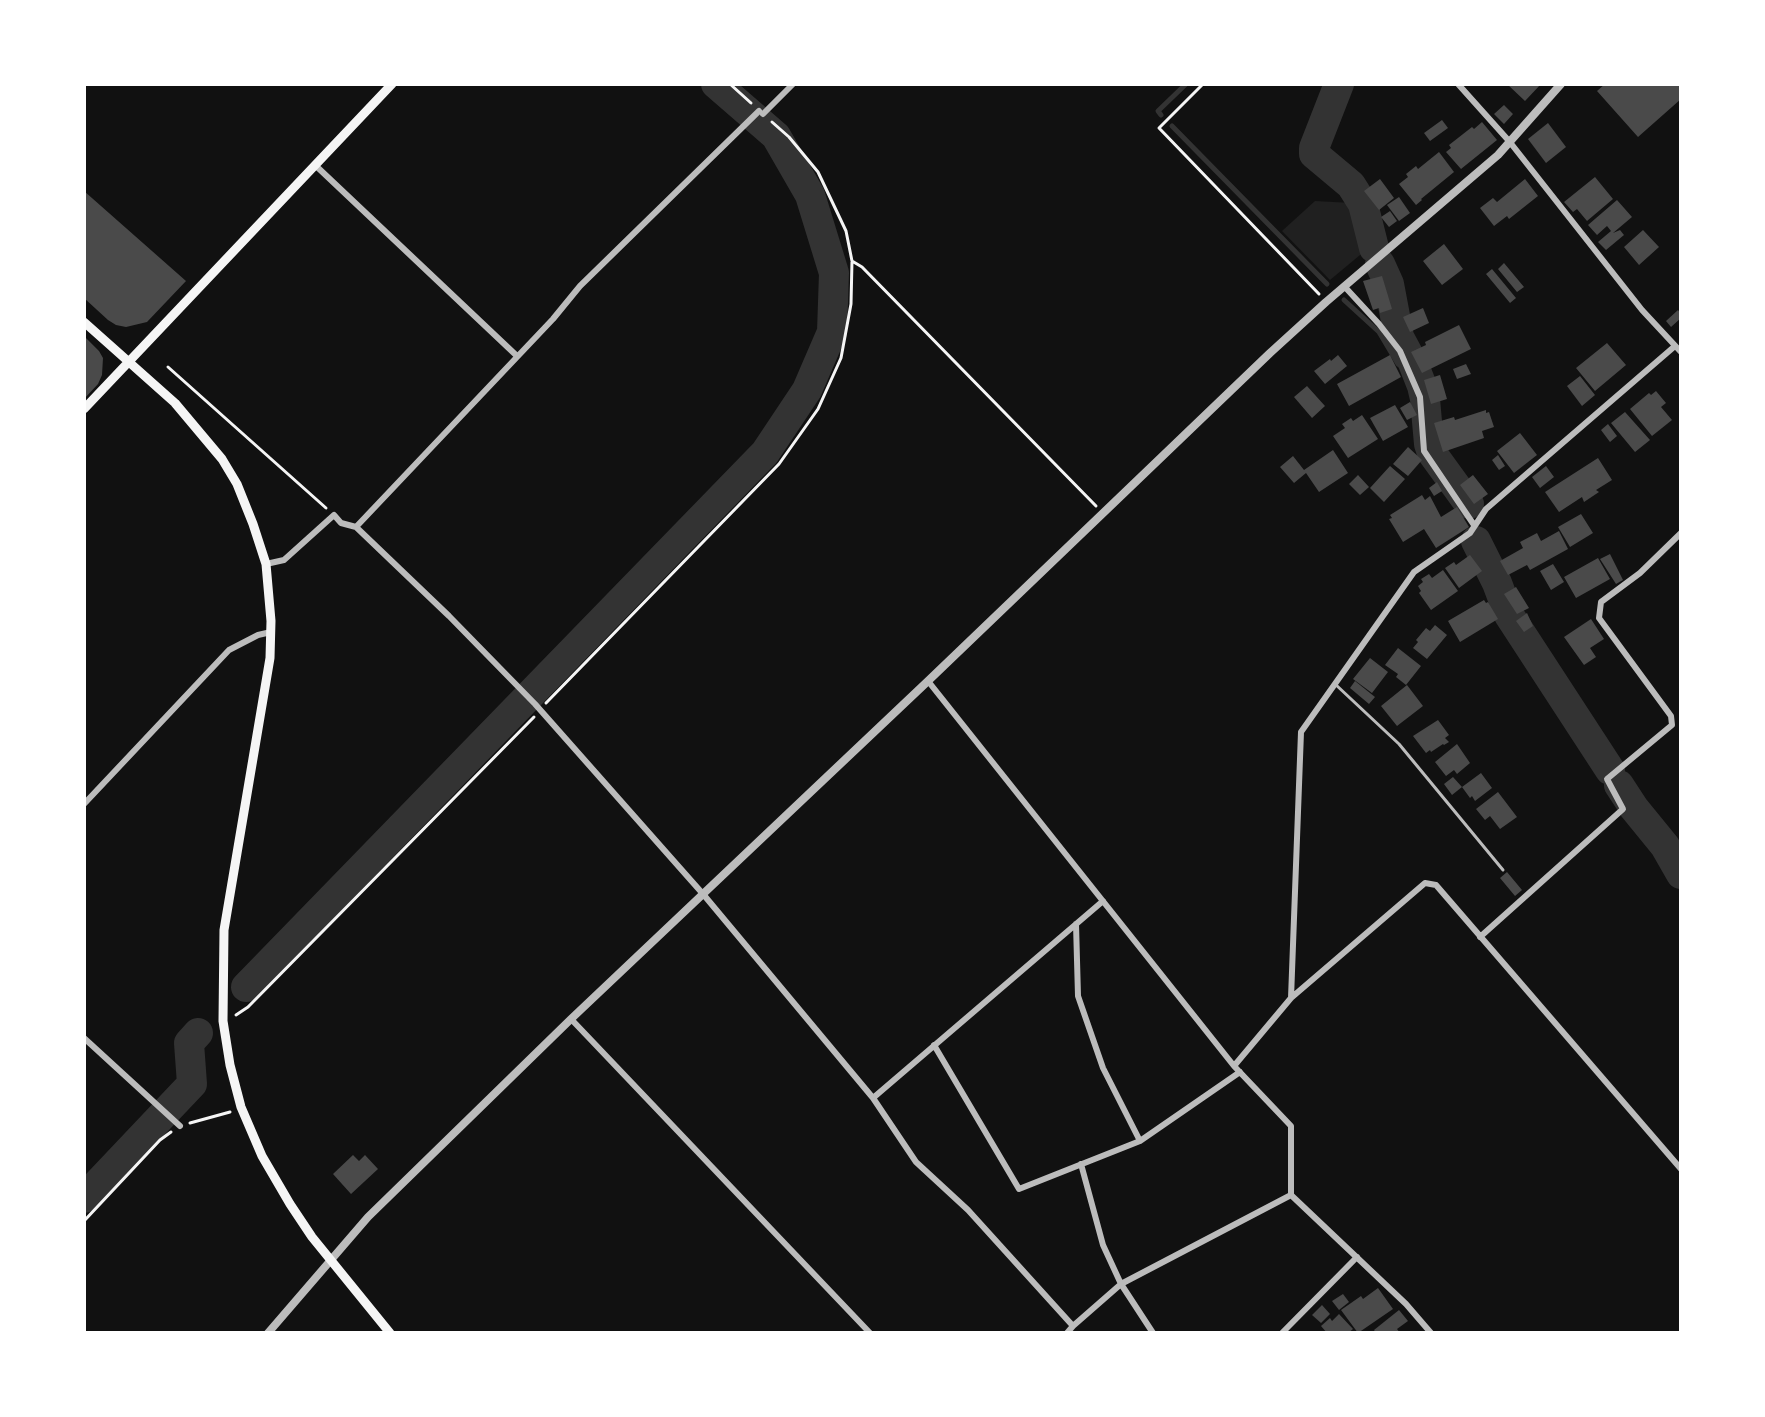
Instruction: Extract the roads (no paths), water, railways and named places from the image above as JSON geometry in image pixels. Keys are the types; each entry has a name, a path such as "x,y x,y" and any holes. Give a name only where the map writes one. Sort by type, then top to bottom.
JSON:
{"main road":[{"path":"84,409 392,84"},
{"path":"84,322 175,403 222,459 237,484 254,524 266,564 271,632 270,658 266,694 224,930 224,1021 230,1065 241,1107 262,1156 279,1185 312,1237 390,1333"}],"street":[{"path":"356,527 553,319 580,286 759,113 793,84"},
{"path":"1458,84 1509,141 1642,310 1681,352"},
{"path":"268,1333 368,1217 571,1019 1326,302 1498,155 1561,84"},
{"path":"315,165 517,356"},
{"path":"1344,286 1400,351 1420,397 1424,451 1474,525"},
{"path":"1291,998 1301,732 1413,572 1470,533 1486,509 1675,346"},
{"path":"266,564 284,560 334,515 341,523 356,527 538,706 703,894 873,1098 916,1162 968,1210 1073,1326"},
{"path":"1480,937 1623,809 1606,779 1672,725 1671,716 1599,618 1601,603 1640,573 1681,533"},
{"path":"84,804 229,650 258,635 271,632"},
{"path":"928,681 1234,1066 1291,1126 1291,1195 1406,1304 1431,1333"},
{"path":"1234,1066 1291,998 1425,883 1436,885 1681,1169"},
{"path":"873,1098 1103,901"},
{"path":"1076,924 1078,996 1102,1068 1140,1142"},
{"path":"571,1019 870,1333"},
{"path":"84,1038 178,1124"},
{"path":"934,1046 1019,1189 1140,1142 1240,1072"},
{"path":"1081,1164 1103,1245 1121,1284 1153,1333"},
{"path":"1067,1333 1121,1284 1291,1195"},
{"path":"1282,1333 1357,1257"}],"lane":[{"path":"1334,683 1399,744 1503,870"}],"waterway":[{"path":"246,987 765,453 807,390 832,332 834,273 810,195 776,136 716,84"},
{"path":"1161,115 1158,111 1186,84"},
{"path":"1339,84 1314,148 1314,154 1351,185 1363,204 1374,248"},
{"path":"1172,126 1327,284"},
{"path":"1380,264 1389,284 1399,337 1422,386 1432,453 1469,504"},
{"path":"1344,300 1379,332 1398,364"},
{"path":"1476,541 1497,583 1509,615 1610,770"},
{"path":"1619,785 1634,808 1665,846 1681,874"},
{"path":"84,1198 192,1084 189,1043 198,1033"}]}
